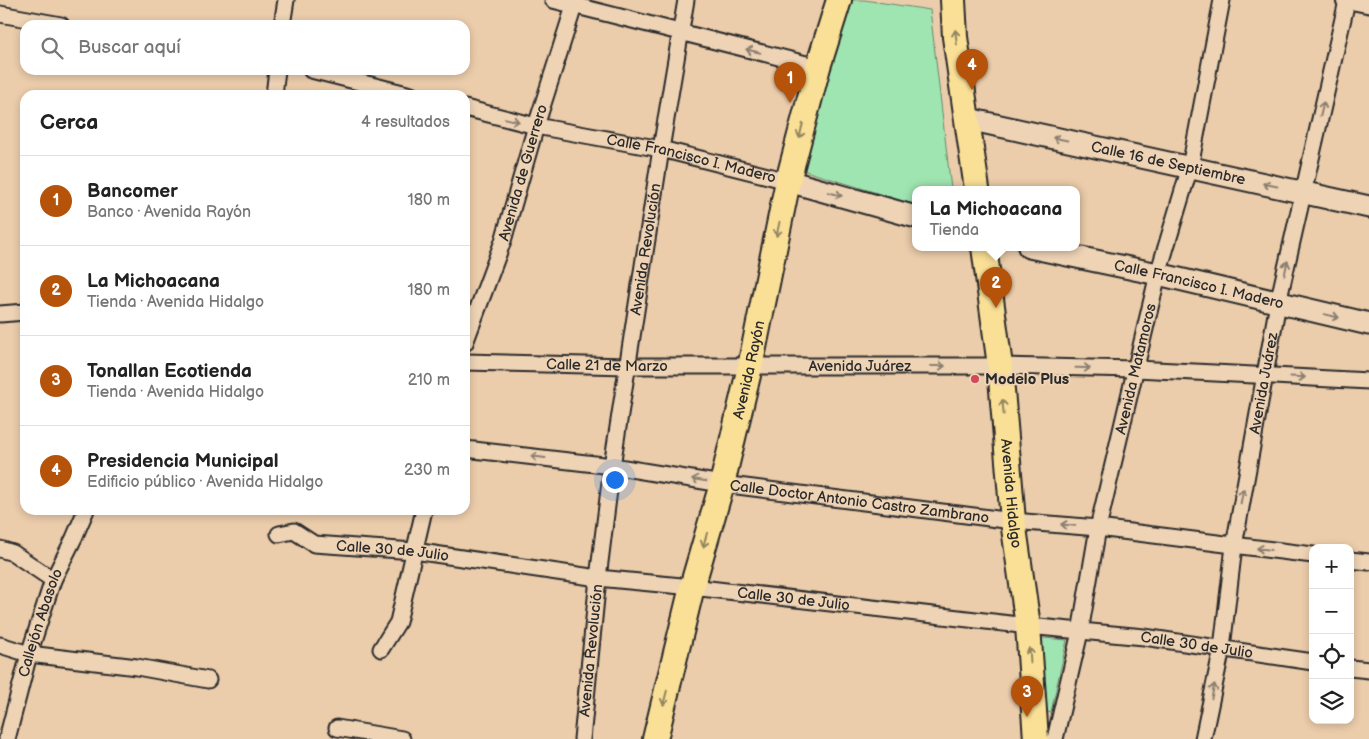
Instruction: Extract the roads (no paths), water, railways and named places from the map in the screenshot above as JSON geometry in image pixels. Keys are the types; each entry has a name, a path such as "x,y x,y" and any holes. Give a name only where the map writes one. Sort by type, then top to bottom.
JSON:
{"main road":[{"name":"Avenida Rayón","path":"655,739 692,587 722,484 750,367 788,181 818,67 839,0"},
{"path":"953,0 955,37 977,186"},
{"name":"Calle 16 de Septiembre","path":"968,119 1369,207"},
{"name":"Calle Francisco I. Madero","path":"788,181 912,216"},
{"name":"Avenida Hidalgo","path":"985,251 1000,366 1013,521 1028,626 1036,739"},
{"name":"Calle Francisco I. Madero","path":"1048,251 1158,274 1369,324"}],"street":[{"path":"5,0 0,15 30,20"},
{"path":"283,20 286,0"},
{"path":"554,0 576,3 680,33 818,67"},
{"name":"Avenida Revolución","path":"582,739 598,578 612,466 686,0"},
{"name":"Avenida Matamoros","path":"1055,739 1080,632 1098,528 1158,274 1190,167 1222,0"},
{"path":"1346,0 1369,5"},
{"name":"Avenida Juárez","path":"1202,739 1222,648 1234,546 1278,303 1346,0"},
{"name":"Avenida de Guerrero","path":"470,329 503,240 536,126 576,3"},
{"path":"275,90 276,75"},
{"path":"331,75 391,90"},
{"name":"Calle Francisco I. Madero","path":"470,109 536,126 661,150 788,181"},
{"path":"0,314 20,312"},
{"name":"Calle 21 de Marzo","path":"470,362 750,367"},
{"path":"1000,366 1136,369 1369,381"},
{"name":"Avenida Juárez","path":"750,367 1000,366"},
{"name":"Calle Doctor Antonio Castro Zambrano","path":"470,450 612,466 722,484 1013,521 1098,528 1309,555"},
{"name":"Callejón Abasolo","path":"7,739 29,654 53,580 84,515"},
{"path":"381,649 398,622 423,515"},
{"name":"Calle 30 de Julio","path":"279,534 294,531 314,544 414,551 598,578 692,587 1080,632 1144,637 1309,661"},
{"path":"0,549 13,553 53,580"},
{"path":"1354,560 1369,562"},
{"path":"0,645 29,654 137,667 208,680"},
{"path":"1354,668 1369,670"},
{"path":"337,728 402,739"}],"place":[{"name":"Presidencia Municipal","path":"972,90"},
{"name":"Bancomer","path":"790,103"},
{"name":"La Michoacana","path":"996,308"},
{"name":"Modelo Plus","path":"975,379"},
{"name":"Tonallan Ecotienda","path":"1027,717"}]}
